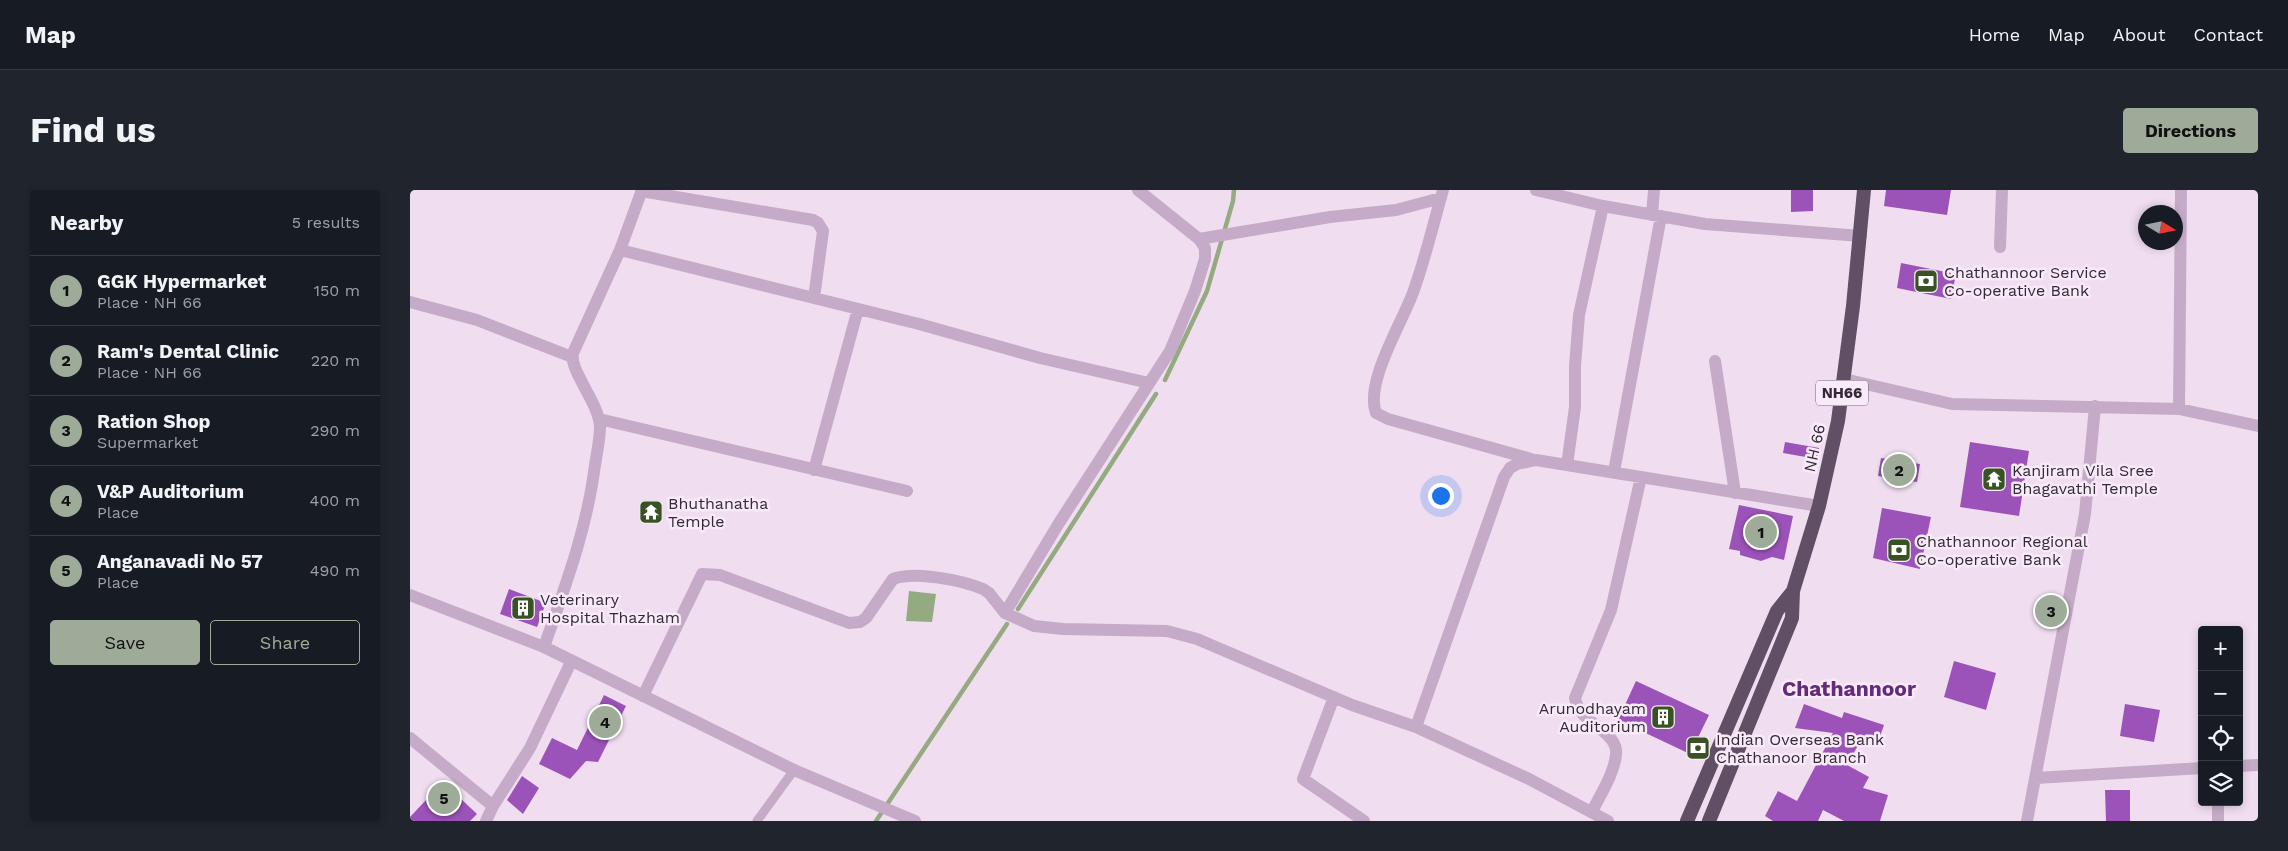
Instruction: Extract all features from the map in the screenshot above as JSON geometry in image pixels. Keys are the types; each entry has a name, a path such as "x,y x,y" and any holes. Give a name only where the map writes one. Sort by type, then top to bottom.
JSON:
{"highway":[{"name":"NH 66","path":"1709,821 1792,618 1793,591 1819,506 1838,421 1861,236 1864,190"},
{"name":"NH 66","path":"1687,821 1778,611 1793,591"}],"street":[{"path":"544,648 585,526 599,436 599,419 594,402 573,364 572,357 620,250 641,190 813,220 818,223 823,232 814,298"},
{"path":"1005,613 1059,523 1170,352 1195,291 1206,253 1199,239 1138,190"},
{"path":"1536,190 1603,206 1705,224 1861,236"},
{"path":"1614,472 1657,216 1654,190"},
{"path":"2000,246 2002,190"},
{"path":"2179,409 2181,190"},
{"path":"1199,239 1330,217 1396,210 1442,194"},
{"path":"1442,194 1415,288 1380,370 1374,392 1373,404 1376,413 1388,419 1438,434 1536,460 1819,506"},
{"path":"1566,465 1575,407 1575,366 1579,315 1603,206"},
{"path":"620,250 858,309 1040,358 1150,384"},
{"path":"410,302 477,320 572,357"},
{"path":"814,470 858,309"},
{"path":"1715,360 1735,493"},
{"path":"1844,379 1952,404 2179,409 2258,426"},
{"path":"2028,821 2085,514 2095,406"},
{"path":"599,419 907,491"},
{"path":"1416,727 1504,476 1510,468 1517,464 1536,460"},
{"path":"1592,812 1614,764 1616,748 1609,736 1580,714 1575,698 1611,610 1641,477"},
{"path":"644,696 702,574 713,573 849,623 860,622 866,618 894,579 900,576 925,577 974,585 989,593 1005,613 1034,626 1063,629 1155,630 1188,636 1334,697 1416,727 1530,778 1608,821"},
{"path":"410,595 544,648 794,770 910,819"},
{"path":"486,821 493,806 530,748 571,662"},
{"path":"1334,697 1304,779 1364,821"},
{"path":"410,738 493,806"},
{"path":"2243,766 2258,765"},
{"path":"2036,778 2198,768"},
{"path":"2218,806 2218,821"}],"lane":[{"path":"757,821 794,770"}],"shaded area":[{"path":"909,591 936,594 932,622 906,621"}],"building":[{"path":"1791,190 1813,190 1813,211 1791,212"},
{"path":"1886,190 1951,190 1947,215 1884,206"},
{"name":"Chathannoor Service Co-operative Bank","path":"1901,263 1956,274 1951,299 1897,288"},
{"path":"1785,442 1819,448 1817,459 1783,453"},
{"name":"Kanjiram Vila Sree Bhagavathi Temple","path":"1970,442 2029,451 2019,516 1960,507"},
{"path":"1881,458 1920,464 1917,482 1878,476"},
{"path":"1739,505 1793,516 1784,560 1772,557 1761,561 1740,555 1740,551 1729,549"},
{"path":"1882,508 1931,517 1920,569 1873,558"},
{"name":"Veterinary Hospital Thazham","path":"509,589 546,603 537,627 500,614"},
{"path":"2047,599 2058,600 2055,623 2044,621"},
{"path":"1954,661 1996,673 1986,710 1944,697"},
{"name":"Arunodhayam Auditorium","path":"1636,681 1709,715 1690,754 1618,720"},
{"path":"604,695 626,706 598,762 586,761 570,779 539,764 552,738 577,750"},
{"path":"1804,704 1842,718 1844,712 1884,725 1877,745 1861,740 1847,765 1869,777 1863,788 1888,795 1880,821 1844,821 1823,810 1818,821 1773,821 1765,816 1778,791 1797,801 1833,733 1795,728"},
{"path":"2125,704 2160,710 2154,742 2120,736"},
{"path":"522,776 539,788 523,814 507,800"},
{"path":"443,782 477,814 470,821 410,821 410,817"},
{"path":"2105,790 2130,790 2130,821 2106,821"}],"waterway":[{"path":"1165,380 1207,291 1233,201 1234,190"},
{"path":"1018,609 1156,394"},
{"path":"876,821 1007,624"}],"place":[{"name":"Chathannoor Service Co-operative Bank","path":"1926,281"},
{"name":"Ram's Dental Clinic","path":"1899,470"},
{"name":"Kanjiram Vila Sree Bhagavathi Temple","path":"1994,479"},
{"name":"Bhuthanatha Temple","path":"651,512"},
{"name":"GGK Hypermarket","path":"1761,532"},
{"name":"Chathannoor Regional Co-operative Bank","path":"1899,550"},
{"name":"Veterinary Hospital Thazham","path":"523,608"},
{"name":"Ration Shop","path":"2051,611"},
{"name":"Arunodhayam Auditorium","path":"1663,717"},
{"name":"V&P Auditorium","path":"605,722"},
{"name":"Indian Overseas Bank Chathanoor Branch","path":"1698,748"},
{"name":"Anganavadi No 57","path":"444,798"}],"district":[{"name":"Chathannoor","path":"1849,689"}]}
